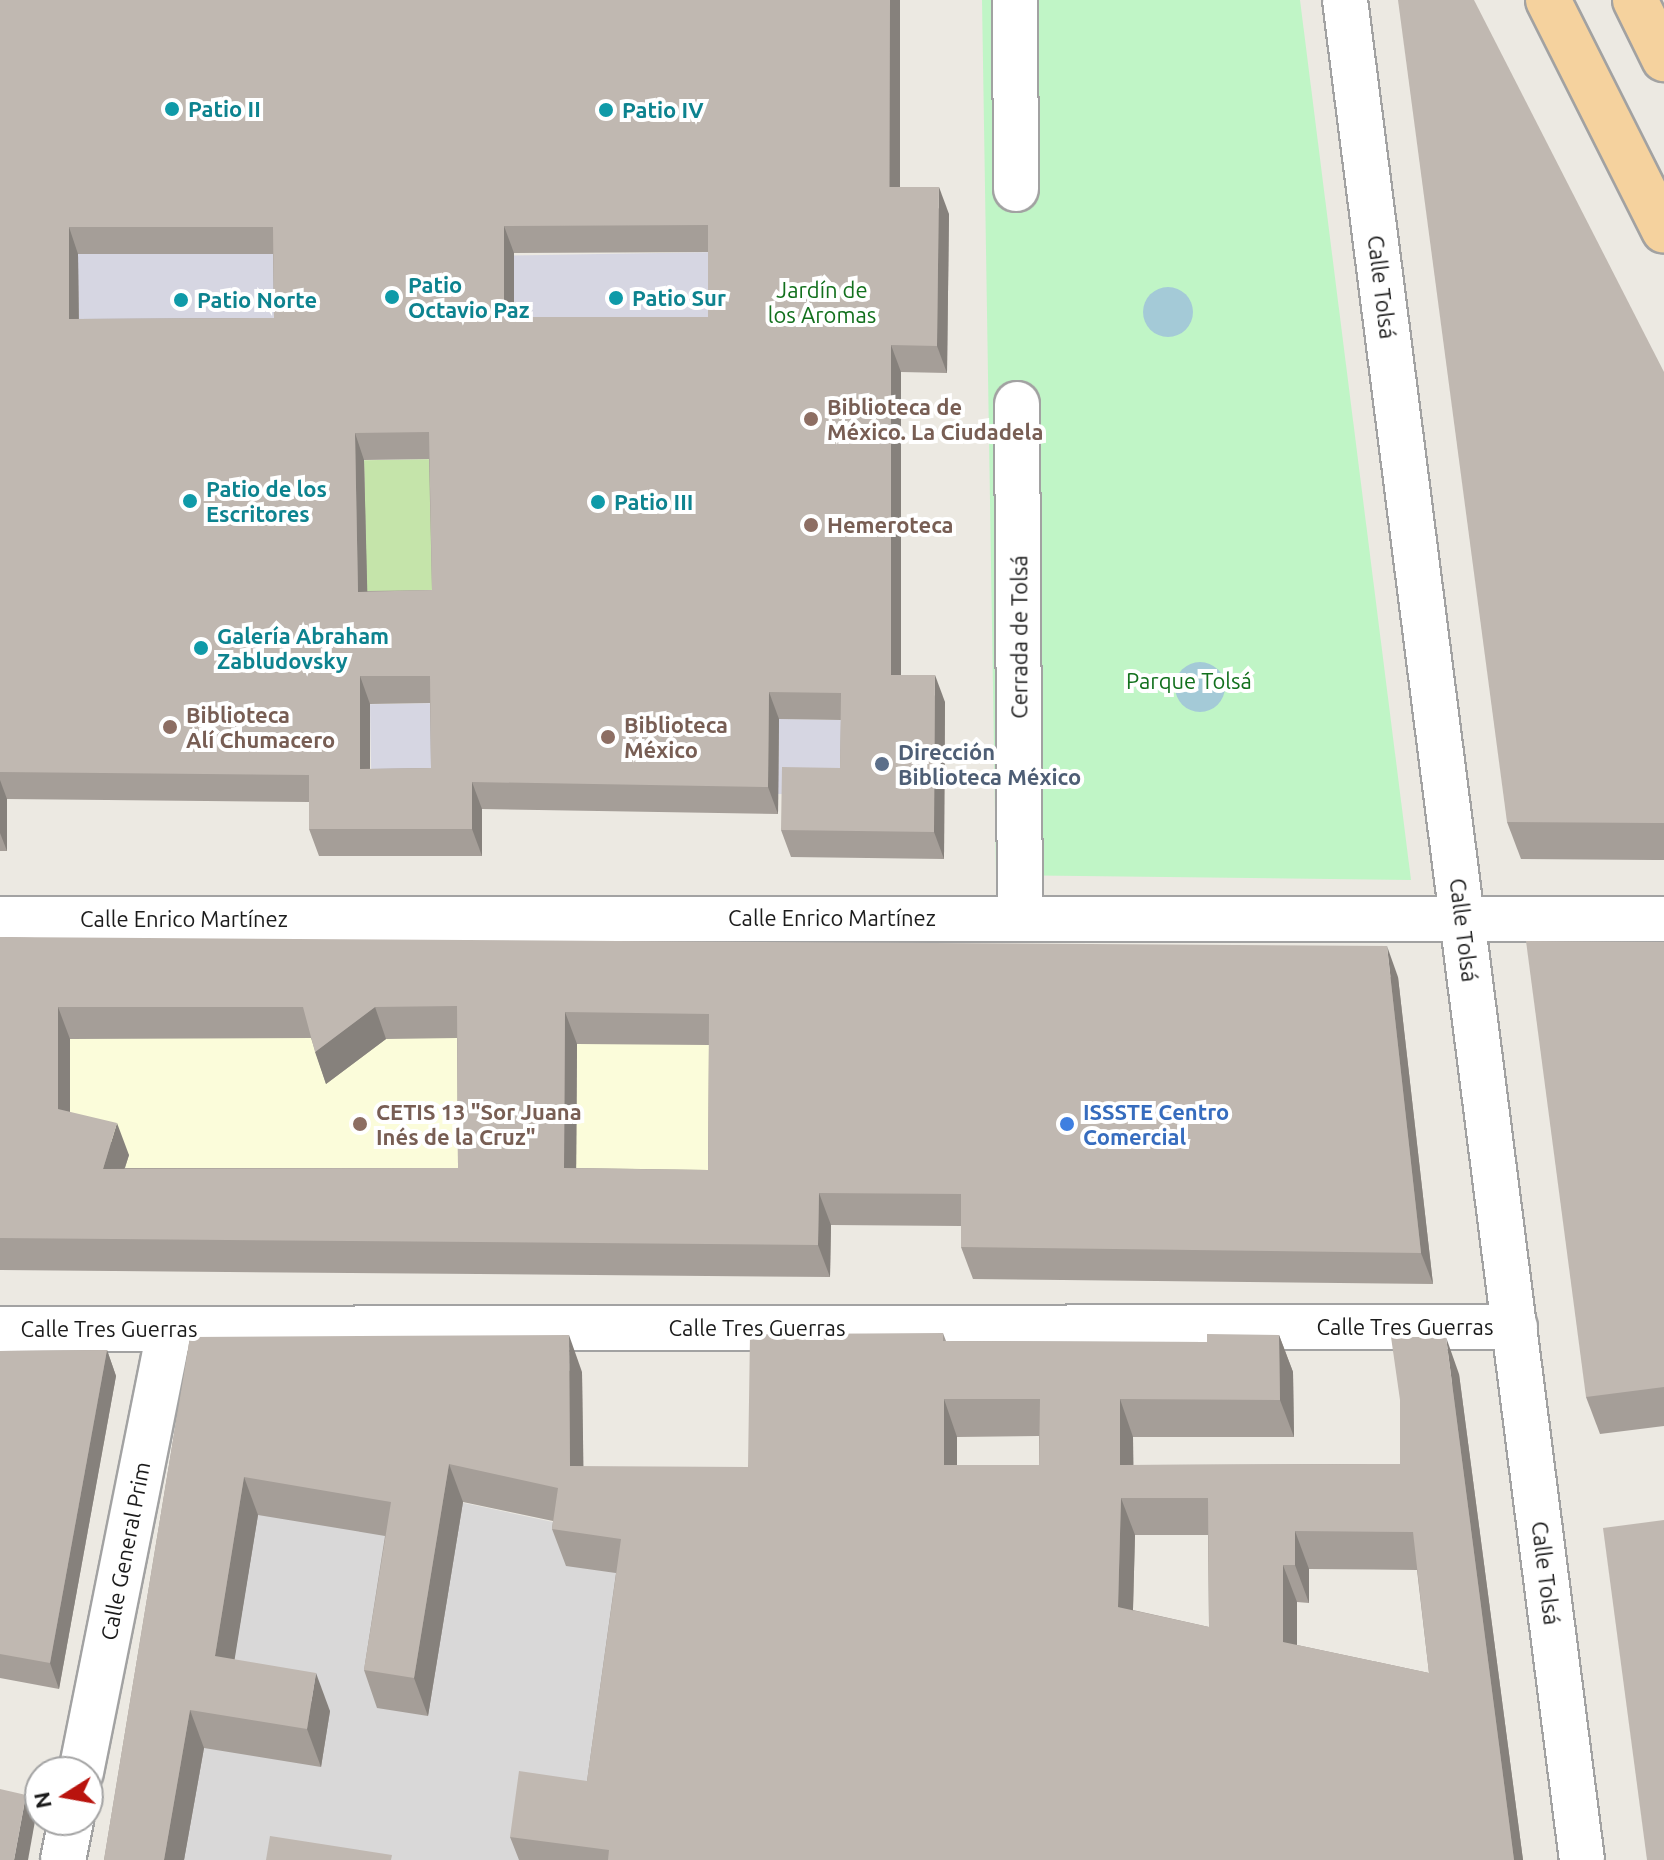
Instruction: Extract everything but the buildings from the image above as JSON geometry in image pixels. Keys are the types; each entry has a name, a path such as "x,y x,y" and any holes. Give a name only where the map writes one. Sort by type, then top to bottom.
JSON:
{"main road":[{"path":"1548,0 1664,231"},
{"path":"1635,0 1664,59"}],"street":[{"path":"1015,0 1016,189"},
{"name":"Calle Tolsá","path":"1345,0 1582,1860"},
{"path":"1658,0 1664,12"},
{"name":"Cerrada de Tolsá","path":"1017,404 1020,918"},
{"name":"Calle Enrico Martínez","path":"0,919 1664,919"},
{"name":"Calle Tres Guerras","path":"0,1329 1515,1327"},
{"name":"Calle General Prim","path":"84,1756 169,1330"},
{"path":"63,1860 68,1836"}],"shaded area":[{"name":"Patio Sur","path":"717,252 719,344 515,348 513,256"},
{"name":"Patio Norte","path":"78,254 283,254 283,346 78,346"},
{"path":"440,703 442,795 372,796 370,704"},
{"path":"779,719 851,720 850,795 778,794"},
{"name":"CETIS 13 \"Sor Juana Inés de la Cruz\"","path":"0,969 721,969 721,1270 0,1270"},
{"path":"192,1445 1505,1725 1522,1860 124,1860"}],"green space":[{"name":"Parque Tolsá","path":"982,0 1300,0 1411,880 996,875"},
{"path":"439,459 442,617 367,618 364,460"}],"water":[{"path":"1168,287 1186,294 1193,312 1186,330 1168,337 1150,330 1143,312 1150,294"},
{"path":"1200,662 1218,669 1225,687 1218,705 1200,712 1182,705 1175,687 1182,669"}],"place":[{"name":"Patio II","path":"172,109"},
{"name":"Patio IV","path":"606,110"},
{"name":"Patio Octavio Paz","path":"392,297"},
{"name":"Patio Sur","path":"616,298"},
{"name":"Patio Norte","path":"181,300"},
{"name":"Biblioteca de México. La Ciudadela","path":"811,419"},
{"name":"Patio de los Escritores","path":"190,501"},
{"name":"Patio III","path":"598,502"},
{"name":"Hemeroteca","path":"811,525"},
{"name":"Galería Abraham Zabludovsky","path":"201,648"},
{"name":"Biblioteca Alí Chumacero","path":"170,727"},
{"name":"Biblioteca México","path":"608,737"},
{"name":"Dirección Biblioteca México","path":"882,764"},
{"name":"CETIS 13 \"Sor Juana Inés de la Cruz\"","path":"360,1124"},
{"name":"ISSSTE Centro Comercial","path":"1067,1124"}],"park label":[{"name":"Jardín de los Aromas","path":"822,302"}]}
